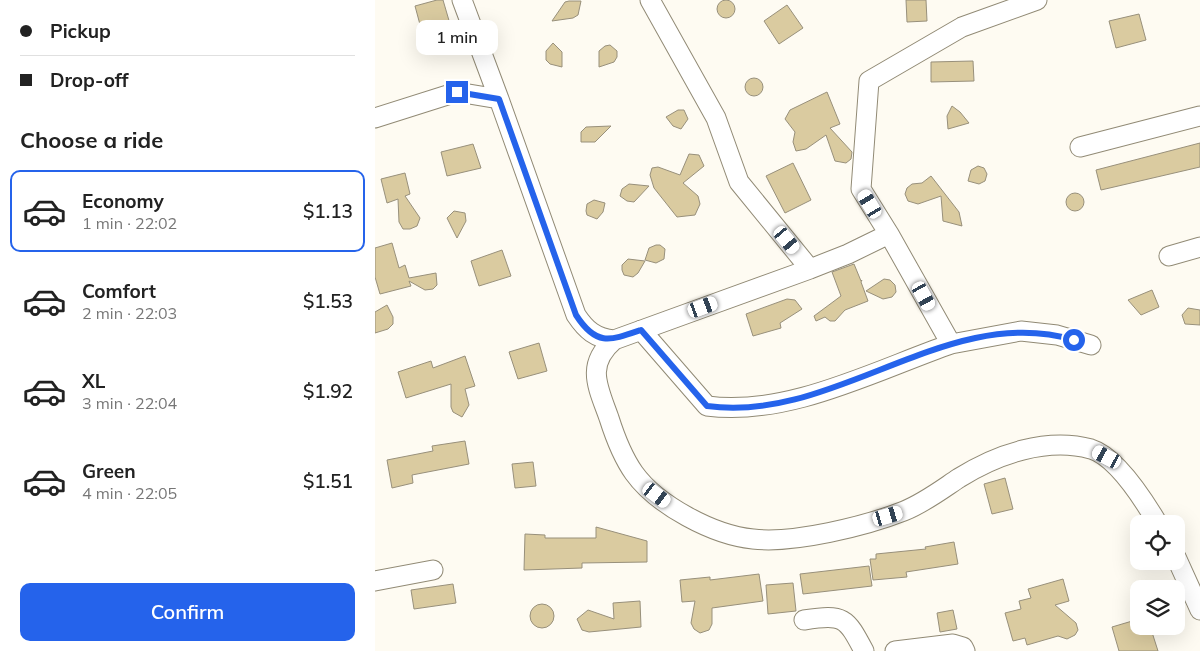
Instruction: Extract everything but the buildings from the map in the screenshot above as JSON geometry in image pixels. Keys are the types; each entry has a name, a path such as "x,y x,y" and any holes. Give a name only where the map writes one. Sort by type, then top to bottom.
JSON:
{"street":[{"path":"462,0 576,315 584,327 594,335 614,340"},
{"path":"650,0 716,118 739,182 810,269"},
{"path":"951,344 889,234 861,189 869,81 962,27 1037,0"},
{"path":"375,118 457,92 499,99"},
{"path":"1080,147 1200,116"},
{"path":"889,234 848,254 810,269 614,340 599,356 596,372 615,436 626,460 643,484 685,516 714,530 753,539 780,540 855,525 905,511 986,463 1012,453 1042,446 1071,446 1093,450 1107,457 1137,493 1152,515"},
{"path":"1169,256 1200,246"},
{"path":"641,330 707,406 732,410 811,396 951,344 1021,331 1057,335 1091,345"},
{"path":"375,581 433,570"},
{"path":"1182,570 1200,610"},
{"path":"804,620 825,617 839,618 850,625 864,651"},
{"path":"895,651 953,644 963,648 965,651"}],"route":[{"path":"457,92 499,99 576,315 584,327 603,339 614,340 641,330 707,406 732,410 811,396 951,344 1021,331 1057,335 1074,340"}]}
